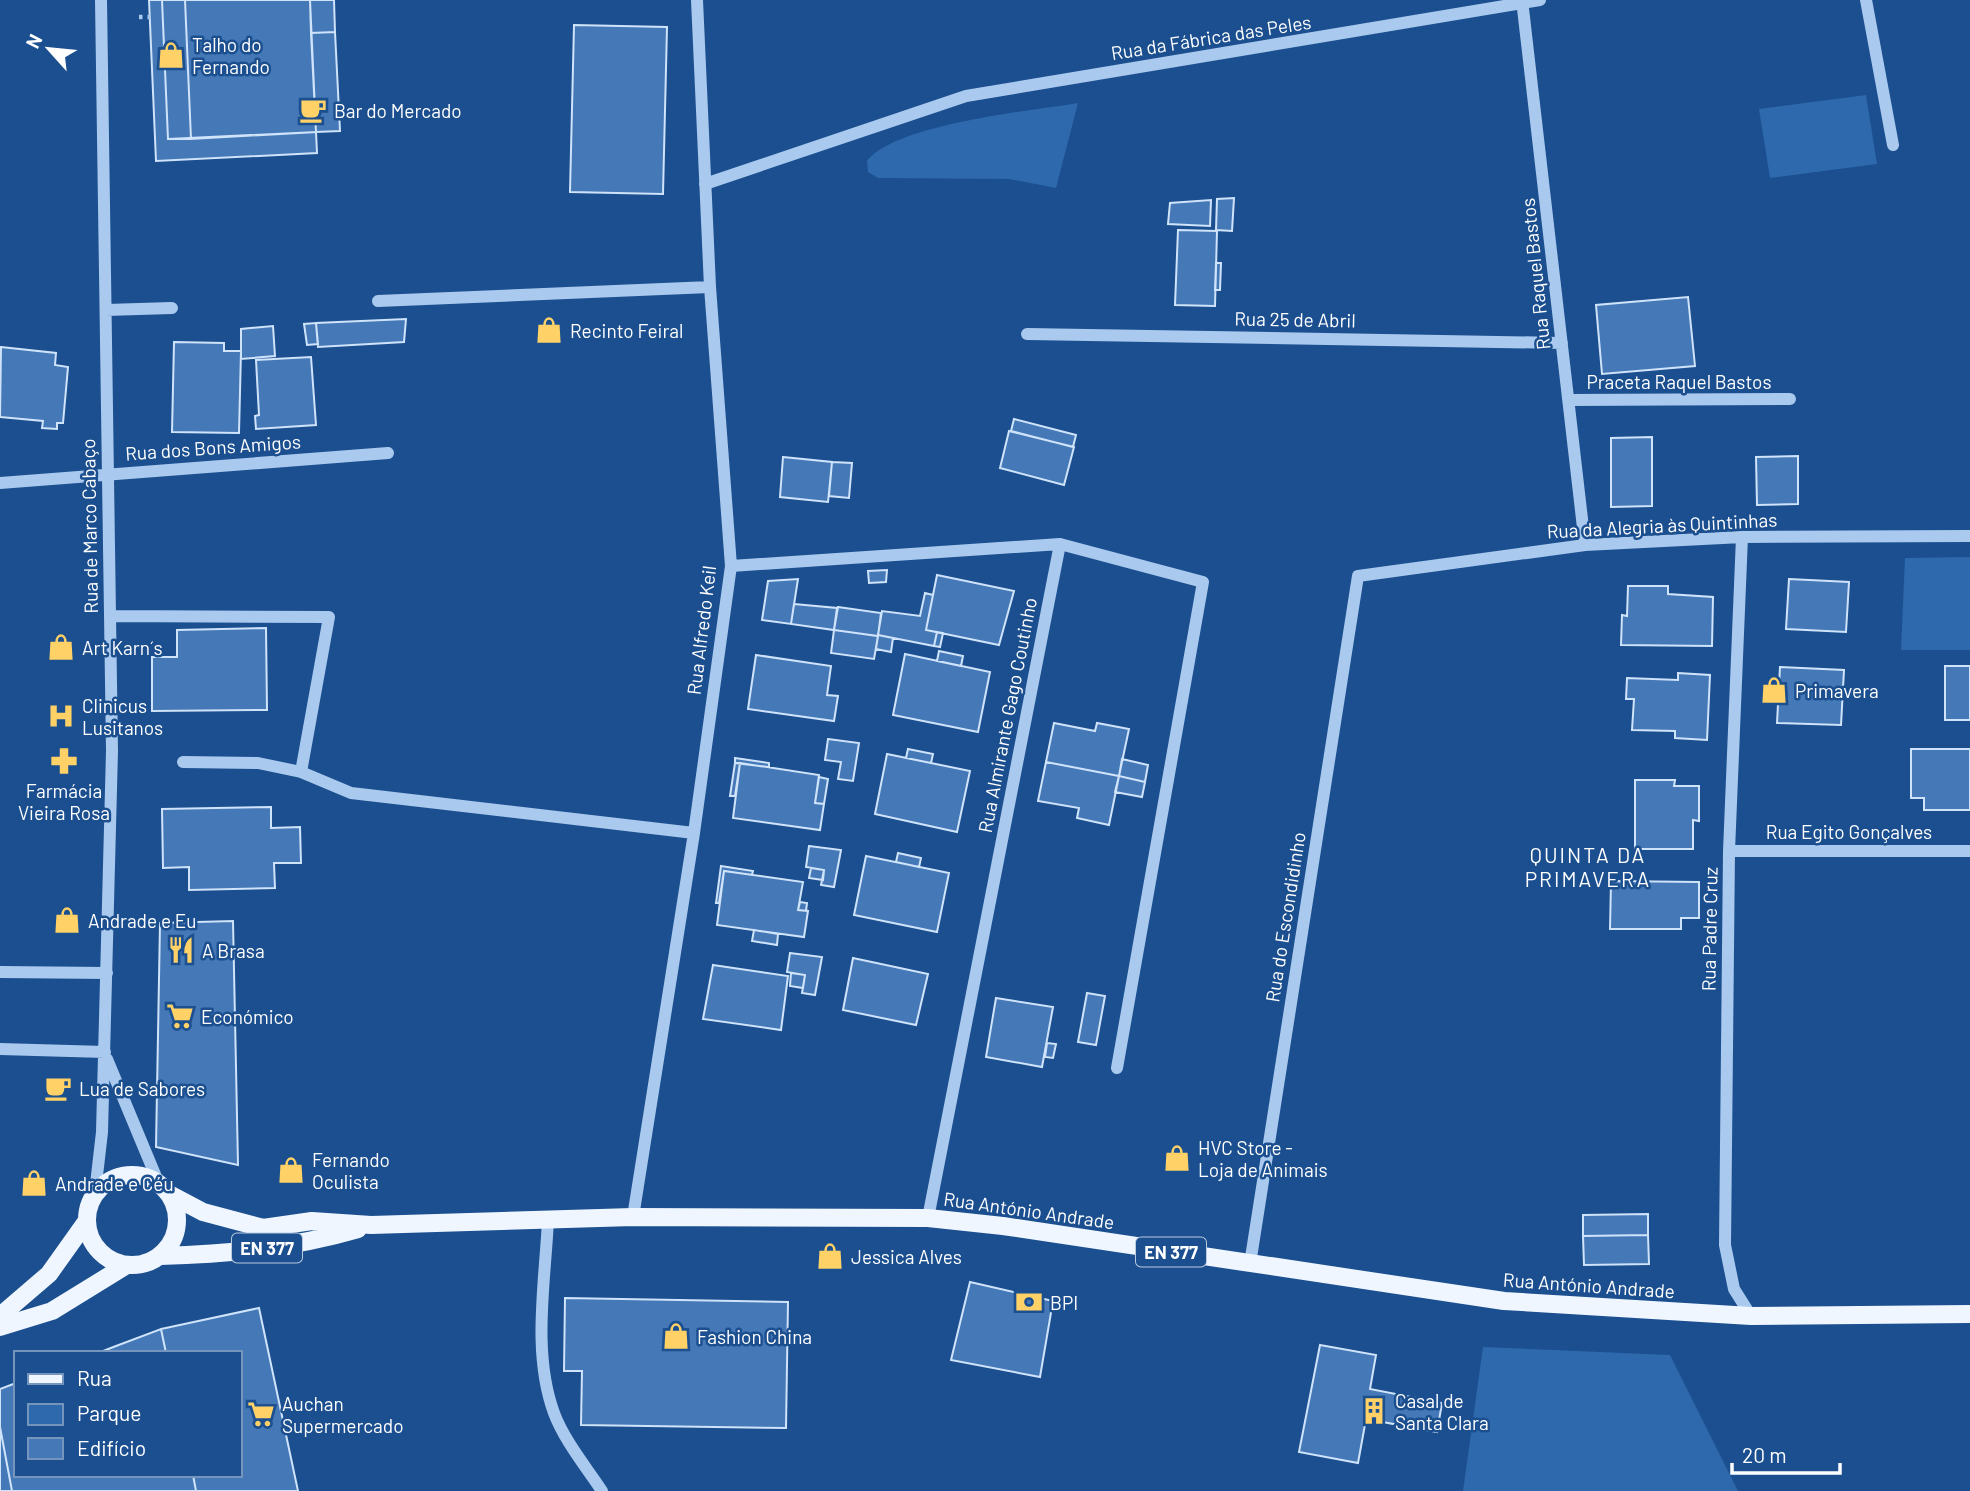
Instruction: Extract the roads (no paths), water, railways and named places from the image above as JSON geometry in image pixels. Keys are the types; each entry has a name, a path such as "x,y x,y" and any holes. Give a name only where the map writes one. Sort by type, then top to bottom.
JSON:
{"main road":[{"name":"EN 377","path":"95,1193 106,1183 133,1174 164,1189"},
{"name":"Rua António Andrade","path":"164,1189 203,1212 263,1228 312,1221 371,1225 633,1217 928,1218 1003,1226 1504,1301 1751,1316 1970,1314"},
{"path":"160,1256 175,1234 175,1206 164,1189"},
{"path":"95,1193 88,1206 86,1222 89,1238 97,1251 110,1261 125,1266"},
{"path":"0,1316 49,1274 86,1222"},
{"name":"Rua António Andrade","path":"160,1256 224,1254 316,1241 371,1225"},
{"name":"EN 377","path":"0,1327 52,1311 125,1266 149,1263 160,1256"}],"street":[{"name":"Rua de Marco Cabaço","path":"95,1193 102,1132 112,751 102,0"},
{"name":"Rua Alfredo Keil","path":"633,1217 694,833 730,566 710,287 697,0"},
{"name":"Rua da Fábrica das Peles","path":"705,184 966,96 1539,0"},
{"path":"1866,0 1893,145"},
{"name":"Rua Raquel Bastos","path":"1522,2 1585,544"},
{"path":"377,301 710,287"},
{"path":"106,310 172,308"},
{"name":"Rua 25 de Abril","path":"1027,334 1562,343"},
{"name":"Praceta Raquel Bastos","path":"1569,400 1790,400"},
{"name":"Rua dos Bons Amigos","path":"0,483 387,453"},
{"name":"Rua da Alegria às Quintinhas","path":"1358,576 1585,544 1742,537 1970,536"},
{"name":"Rua Padre Cruz","path":"1742,537 1729,851 1725,1245 1734,1289 1751,1316"},
{"path":"730,566 1060,544 1203,582 1117,1068"},
{"name":"Rua Almirante Gago Coutinho","path":"928,1218 1060,544"},
{"name":"Rua do Escondidinho","path":"1250,1264 1358,576"},
{"path":"110,616 329,617 301,772"},
{"path":"183,762 258,763 301,772 351,793 694,833"},
{"name":"Rua Egito Gonçalves","path":"1729,851 1970,850"},
{"path":"0,972 107,973"},
{"path":"0,1049 105,1052"},
{"name":"Rua de Marco Cabaço","path":"105,1052 164,1189"},
{"path":"548,1220 542,1356 546,1386 555,1416 602,1491"}],"place":[{"name":"Talho do Fernando","path":"171,55"},
{"name":"Bar do Mercado","path":"313,110"},
{"name":"Recinto Feiral","path":"549,330"},
{"name":"Art Karn´s","path":"61,647"},
{"name":"Primavera","path":"1774,690"},
{"name":"Clinicus Lusitanos","path":"61,716"},
{"name":"Farmácia Vieira Rosa","path":"64,761"},
{"name":"Andrade e Eu","path":"67,920"},
{"name":"A Brasa","path":"181,950"},
{"name":"Económico","path":"180,1016"},
{"name":"Lua de Sabores","path":"58,1088"},
{"name":"HVC Store - Loja de Animais","path":"1177,1158"},
{"name":"Fernando Oculista","path":"291,1170"},
{"name":"Andrade e Céu","path":"34,1183"},
{"name":"Jessica Alves","path":"830,1256"},
{"name":"BPI","path":"1029,1302"},
{"name":"Fashion China","path":"676,1336"},
{"name":"Casal de Santa Clara","path":"1374,1411"},
{"name":"Auchan Supermercado","path":"261,1414"}],"district":[{"name":"QUINTA DA PRIMAVERA","path":"1588,866"}]}
